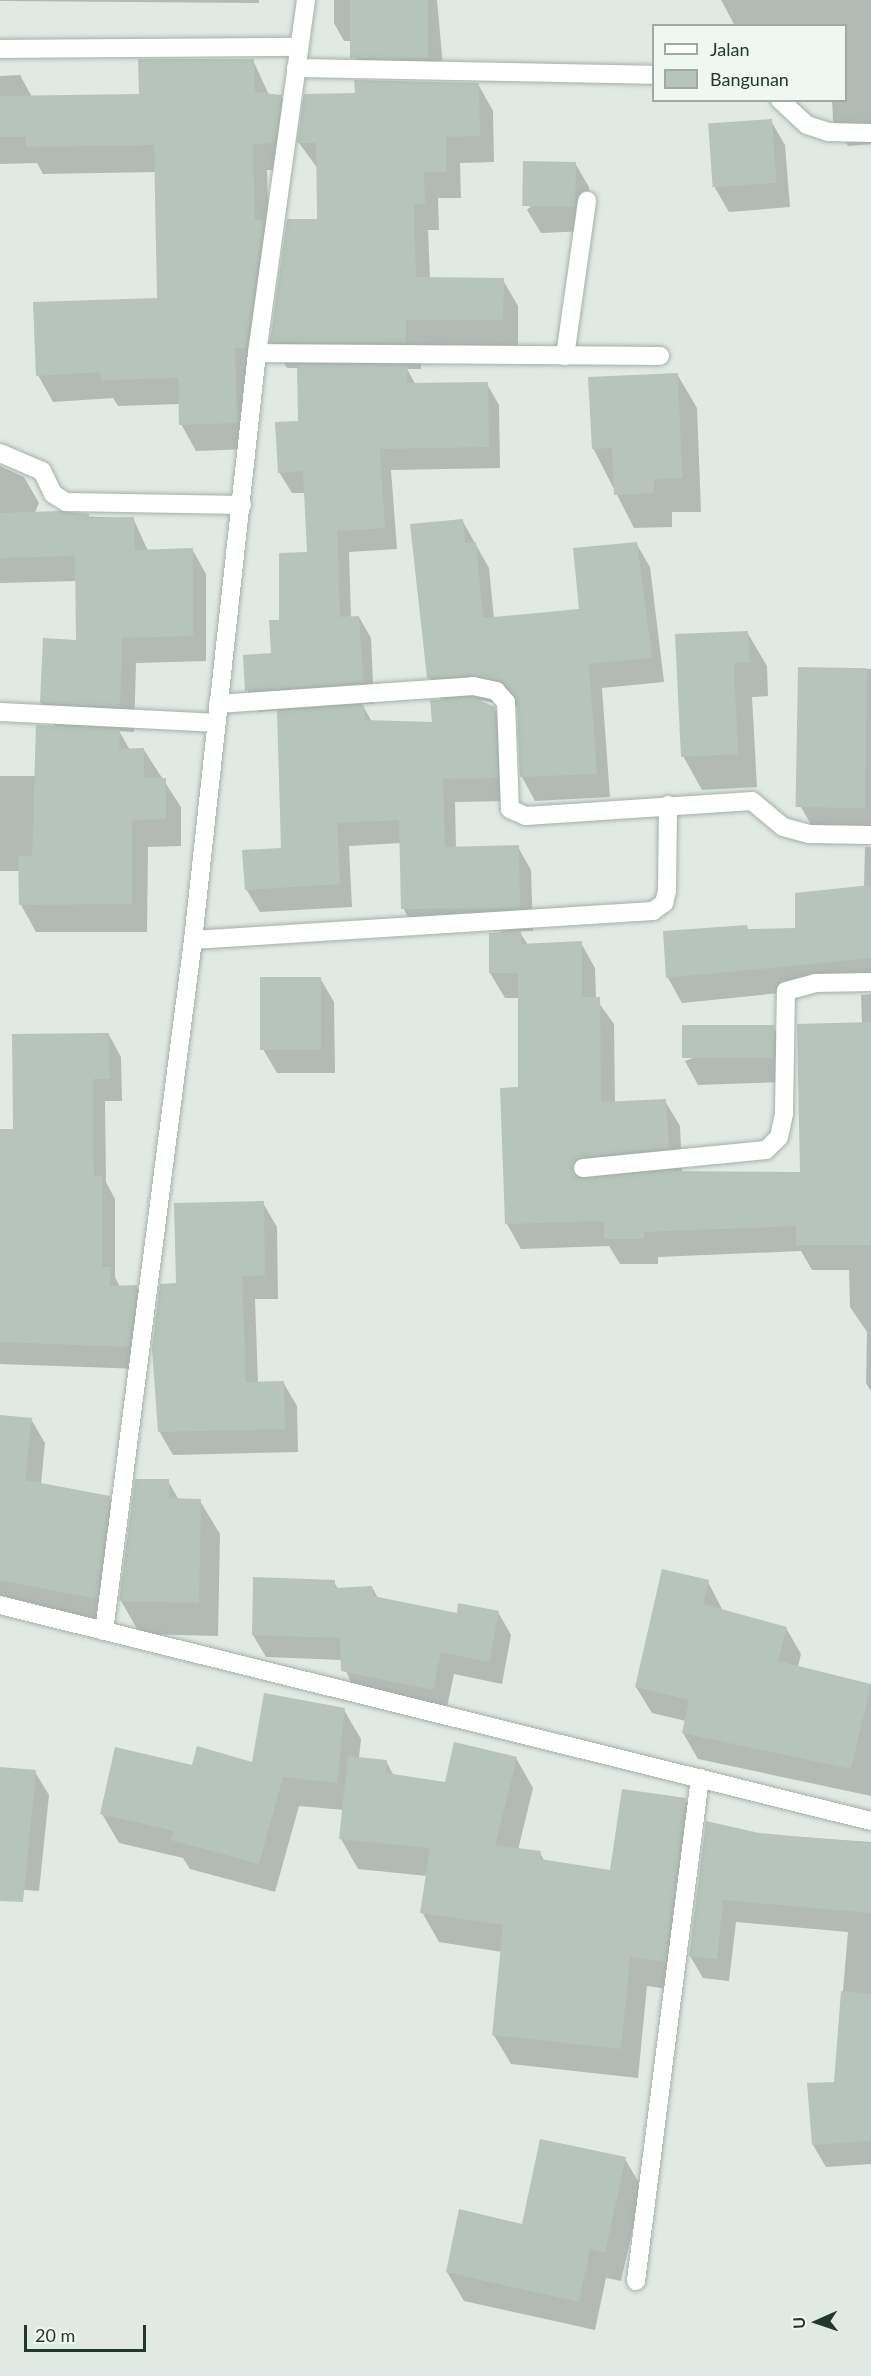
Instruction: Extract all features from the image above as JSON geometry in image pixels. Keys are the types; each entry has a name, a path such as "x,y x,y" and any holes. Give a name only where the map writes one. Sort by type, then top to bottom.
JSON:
{"street":[{"path":"104,1631 193,940 257,353 306,0"},
{"path":"0,49 299,47"},
{"path":"296,68 652,75"},
{"path":"782,102 807,125 829,132 871,133"},
{"path":"565,356 587,201"},
{"path":"257,353 660,356"},
{"path":"0,453 42,471 54,494 66,502 242,505"},
{"path":"218,704 473,686 496,691 506,702 510,809 543,816 668,805 752,801 783,827 800,832 871,835"},
{"path":"0,712 215,723"},
{"path":"193,940 653,911 664,903 667,891 668,805"},
{"path":"583,1168 766,1150 779,1137 784,1113 786,991 815,983 871,982"},
{"path":"0,1605 871,1821"},
{"path":"636,2281 700,1778"}],"building":[{"path":"350,0 428,0 428,58 350,58"},
{"path":"138,59 254,59 255,92 282,95 275,143 253,144 255,220 264,220 246,348 235,348 237,423 179,425 178,378 101,380 100,372 36,376 33,302 157,298 154,145 26,147 26,137 0,137 0,96 139,94"},
{"path":"354,80 479,83 480,136 446,137 447,172 424,172 425,204 414,204 416,277 504,278 503,320 406,320 406,343 270,342 287,219 317,219 316,143 297,143 304,94 355,93"},
{"path":"772,119 776,183 713,187 708,123"},
{"path":"523,161 576,162 575,207 522,206"},
{"path":"297,365 407,365 407,383 488,382 489,447 380,449 385,528 337,531 340,617 359,616 363,682 245,691 243,655 271,653 269,620 279,620 279,553 307,552 303,471 278,473 275,422 298,421"},
{"path":"678,373 682,478 654,479 654,493 614,495 612,448 592,449 588,377"},
{"path":"60,511 89,514 89,518 134,517 135,550 193,548 193,636 122,638 120,707 40,703 43,638 76,640 75,556 0,558 0,513"},
{"path":"463,519 465,543 476,542 483,618 579,609 573,548 637,542 652,658 589,664 597,774 520,777 517,702 504,683 475,675 427,678 410,524"},
{"path":"748,631 750,662 734,663 738,754 681,757 675,634"},
{"path":"798,667 867,668 865,808 796,807"},
{"path":"472,697 495,707 498,778 443,779 445,847 519,845 520,908 401,909 399,820 337,823 340,884 245,890 242,850 281,848 277,711 364,705 365,720 432,722 430,700"},
{"path":"36,725 120,729 119,749 144,748 144,778 166,778 166,819 132,820 132,904 19,905 18,856 32,856"},
{"path":"871,885 871,958 666,978 663,931 747,925 748,929 795,928 795,893"},
{"path":"521,931 521,944 582,941 582,997 600,997 601,1102 666,1099 669,1148 581,1157 572,1169 579,1178 670,1171 800,1172 797,1024 871,1022 871,1245 796,1245 796,1226 644,1232 644,1239 604,1239 604,1221 505,1224 500,1088 518,1087 518,973 489,973 489,933"},
{"path":"260,977 321,977 321,1050 260,1050"},
{"path":"682,1025 774,1025 774,1058 682,1058"},
{"path":"109,1033 110,1079 93,1079 94,1176 103,1176 102,1267 111,1267 110,1286 137,1285 129,1347 0,1342 0,1129 13,1129 12,1034"},
{"path":"264,1201 265,1275 242,1276 246,1382 284,1381 285,1429 158,1432 152,1348 160,1284 176,1283 174,1203"},
{"path":"0,1415 32,1418 25,1480 110,1496 97,1599 0,1580"},
{"path":"135,1479 169,1479 169,1498 201,1499 199,1603 119,1601"},
{"path":"662,1569 709,1580 703,1604 787,1627 778,1661 871,1684 851,1769 682,1733 689,1700 635,1687"},
{"path":"253,1577 335,1580 335,1588 372,1586 373,1596 457,1613 458,1603 499,1611 489,1662 441,1652 433,1690 341,1671 340,1638 252,1635"},
{"path":"264,1693 345,1708 337,1783 283,1777 259,1864 171,1840 174,1831 100,1814 115,1747 192,1765 197,1746 252,1762"},
{"path":"454,1742 517,1757 495,1845 541,1851 540,1859 610,1870 622,1789 686,1798 665,1962 630,1957 621,2049 492,2035 503,1925 420,1913 430,1848 339,1839 348,1756 387,1760 386,1773 445,1782"},
{"path":"0,1767 36,1770 23,1902 0,1901"},
{"path":"706,1821 759,1833 871,1843 871,1913 723,1900 717,1959 689,1956"},
{"path":"841,1991 871,1994 871,2141 812,2145 807,2083 834,2082"},
{"path":"540,2139 626,2157 605,2253 590,2249 579,2302 446,2272 459,2209 522,2224"}]}
